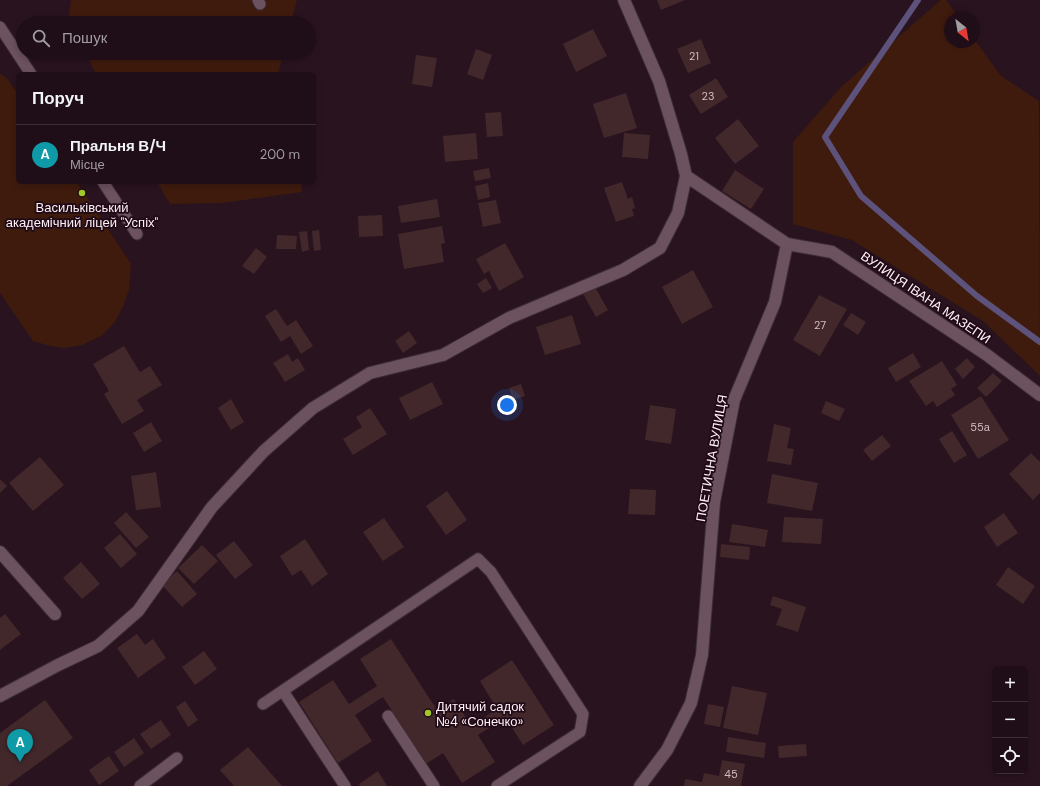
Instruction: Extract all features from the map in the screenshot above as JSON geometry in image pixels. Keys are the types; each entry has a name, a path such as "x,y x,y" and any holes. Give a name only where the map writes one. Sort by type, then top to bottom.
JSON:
{"street":[{"path":"0,696 58,665 98,646 138,611 212,507 264,451 313,408 370,373 443,354 509,318 623,270 660,248 678,213 686,176 681,154 659,81 624,0"},
{"path":"686,176 787,244"},
{"name":"ВУЛИЦЯ ІВАНА МАЗЕПИ","path":"787,244 832,252 987,355 1040,396"},
{"name":"ПОЕТИЧНА ВУЛИЦЯ","path":"640,786 667,750 691,703 702,655 714,502 734,400 775,302 787,244"},
{"path":"0,552 55,614"}],"lane":[{"path":"0,27 16,51"},
{"path":"22,60 30,72"},
{"path":"103,184 137,234"},
{"path":"263,704 478,559 491,572 583,714 580,732 497,786"},
{"path":"283,691 345,786"},
{"path":"388,716 434,786"},
{"path":"144,785 177,758"}],"shaded area":[{"path":"71,0 297,0 293,16 69,16"},
{"path":"941,0 946,0 955,12 944,12 944,48 980,47 1001,76 1039,101 1040,376 983,321 852,240 793,224 793,142 842,86"},
{"path":"89,60 281,60 278,72 95,72"},
{"path":"0,74 6,77 16,91 16,184 78,184 131,264 129,290 115,322 101,336 82,345 64,348 33,341 0,293"},
{"path":"158,184 301,184 302,192 222,203 170,204"}],"building":[{"path":"657,0 685,0 661,10"},
{"path":"593,29 607,56 576,72 563,44"},
{"path":"701,39 711,63 688,73 677,49"},
{"path":"476,49 492,55 483,80 467,74"},
{"path":"416,55 437,58 432,87 412,84"},
{"path":"716,78 728,97 701,114 689,95"},
{"path":"626,93 637,128 604,138 593,104"},
{"path":"501,112 503,136 487,137 485,113"},
{"path":"738,119 759,146 735,164 715,138"},
{"path":"476,133 478,159 445,162 443,136"},
{"path":"624,133 650,135 648,159 622,157"},
{"path":"489,168 491,178 475,181 473,171"},
{"path":"735,170 764,189 751,209 722,191"},
{"path":"622,182 628,199 632,197 635,208 632,209 634,216 616,222 604,188"},
{"path":"488,183 490,197 478,200 475,186"},
{"path":"437,199 440,217 401,223 398,206"},
{"path":"496,200 501,223 483,227 478,203"},
{"path":"382,215 383,236 359,237 358,216"},
{"path":"442,226 445,243 441,244 444,262 404,269 398,234"},
{"path":"319,230 321,250 314,251 312,231"},
{"path":"307,231 309,250 302,252 299,232"},
{"path":"277,235 297,236 296,249 276,249"},
{"path":"505,243 524,277 499,291 489,271 484,274 476,259"},
{"path":"256,248 267,257 254,274 242,266"},
{"path":"693,270 713,307 682,324 662,287"},
{"path":"486,278 492,288 483,293 477,284"},
{"path":"595,287 608,310 596,317 583,294"},
{"path":"819,295 847,309 820,356 793,340"},
{"path":"276,309 287,326 296,320 313,346 301,354 290,336 281,342 265,316"},
{"path":"851,313 866,322 858,335 843,325"},
{"path":"572,315 581,344 545,355 536,327"},
{"path":"409,331 417,343 403,353 395,341"},
{"path":"124,346 140,372 150,366 162,385 137,400 144,411 122,424 104,394 109,391 93,364"},
{"path":"913,353 921,367 896,382 888,368"},
{"path":"288,354 292,362 298,358 305,370 285,382 273,363"},
{"path":"967,358 975,367 963,379 955,369"},
{"path":"942,361 957,385 951,389 955,395 937,407 933,401 926,406 909,381"},
{"path":"993,373 1002,381 986,397 977,388"},
{"path":"432,382 443,404 410,420 399,398"},
{"path":"521,384 525,396 513,400 509,388"},
{"path":"981,396 1009,440 978,459 951,415"},
{"path":"231,399 244,422 231,430 218,408"},
{"path":"826,401 845,409 839,421 821,413"},
{"path":"650,405 676,409 671,444 645,440"},
{"path":"370,408 387,434 353,455 343,439 362,427 356,417"},
{"path":"151,422 162,441 144,452 133,433"},
{"path":"774,424 791,428 787,448 794,449 791,465 767,461"},
{"path":"952,431 967,455 954,463 939,439"},
{"path":"882,435 891,446 872,461 863,450"},
{"path":"1031,453 1040,462 1040,493 1033,500 1009,474"},
{"path":"40,457 64,485 33,511 9,483"},
{"path":"156,472 161,507 136,510 131,476"},
{"path":"772,474 818,483 812,511 767,503"},
{"path":"0,479 7,486 0,493"},
{"path":"630,489 656,490 655,515 628,514"},
{"path":"447,491 467,520 446,535 426,506"},
{"path":"126,512 149,537 136,548 114,523"},
{"path":"1004,513 1018,533 997,547 984,527"},
{"path":"784,517 823,519 821,544 782,542"},
{"path":"384,518 404,547 383,561 363,532"},
{"path":"732,524 768,530 765,547 729,542"},
{"path":"120,534 137,554 121,568 104,548"},
{"path":"305,539 328,574 312,586 301,570 292,576 280,556"},
{"path":"234,541 253,565 235,579 216,555"},
{"path":"721,544 750,547 749,560 720,557"},
{"path":"202,545 218,561 194,584 178,568"},
{"path":"81,562 100,584 82,599 63,578"},
{"path":"1008,567 1035,586 1023,604 996,585"},
{"path":"177,571 197,594 182,607 162,585"},
{"path":"773,596 806,607 798,632 776,625 782,609 770,605"},
{"path":"5,614 21,634 0,650 0,618"},
{"path":"137,634 145,645 153,639 166,658 138,678 117,648"},
{"name":"Дитячий садок №4 «Сонечко»","path":"391,639 437,710 454,699 471,726 497,709 480,681 512,660 554,725 523,745 506,718 478,735 495,762 462,783 443,753 426,764 383,697 355,715 372,741 338,763 299,702 333,680 349,704 377,686 360,659"},
{"path":"204,651 217,669 195,685 182,667"},
{"path":"732,686 767,693 758,735 723,728"},
{"path":"45,700 73,738 7,786 0,786 0,733"},
{"path":"185,701 198,720 188,727 176,707"},
{"path":"708,704 724,707 720,727 704,724"},
{"path":"161,720 171,735 151,749 140,734"},
{"path":"728,737 766,743 764,758 726,752"},
{"path":"134,738 144,753 124,767 114,752"},
{"path":"806,744 807,756 779,758 778,746"},
{"path":"248,747 282,786 234,786 220,770"},
{"path":"109,756 119,771 99,785 89,770"},
{"path":"722,760 745,764 741,786 684,786 685,779 702,782 704,773 719,776"},
{"path":"378,771 387,786 360,786 359,784"}],"waterway":[{"path":"918,0 825,137 861,196 977,296 1040,342"}],"place":[{"name":"Васильківський академічний ліцей \"Успіх\"","path":"82,193"},
{"name":"Дитячий садок №4 «Сонечко»","path":"428,713"},
{"name":"Пральня В/Ч","path":"20,762"}]}
